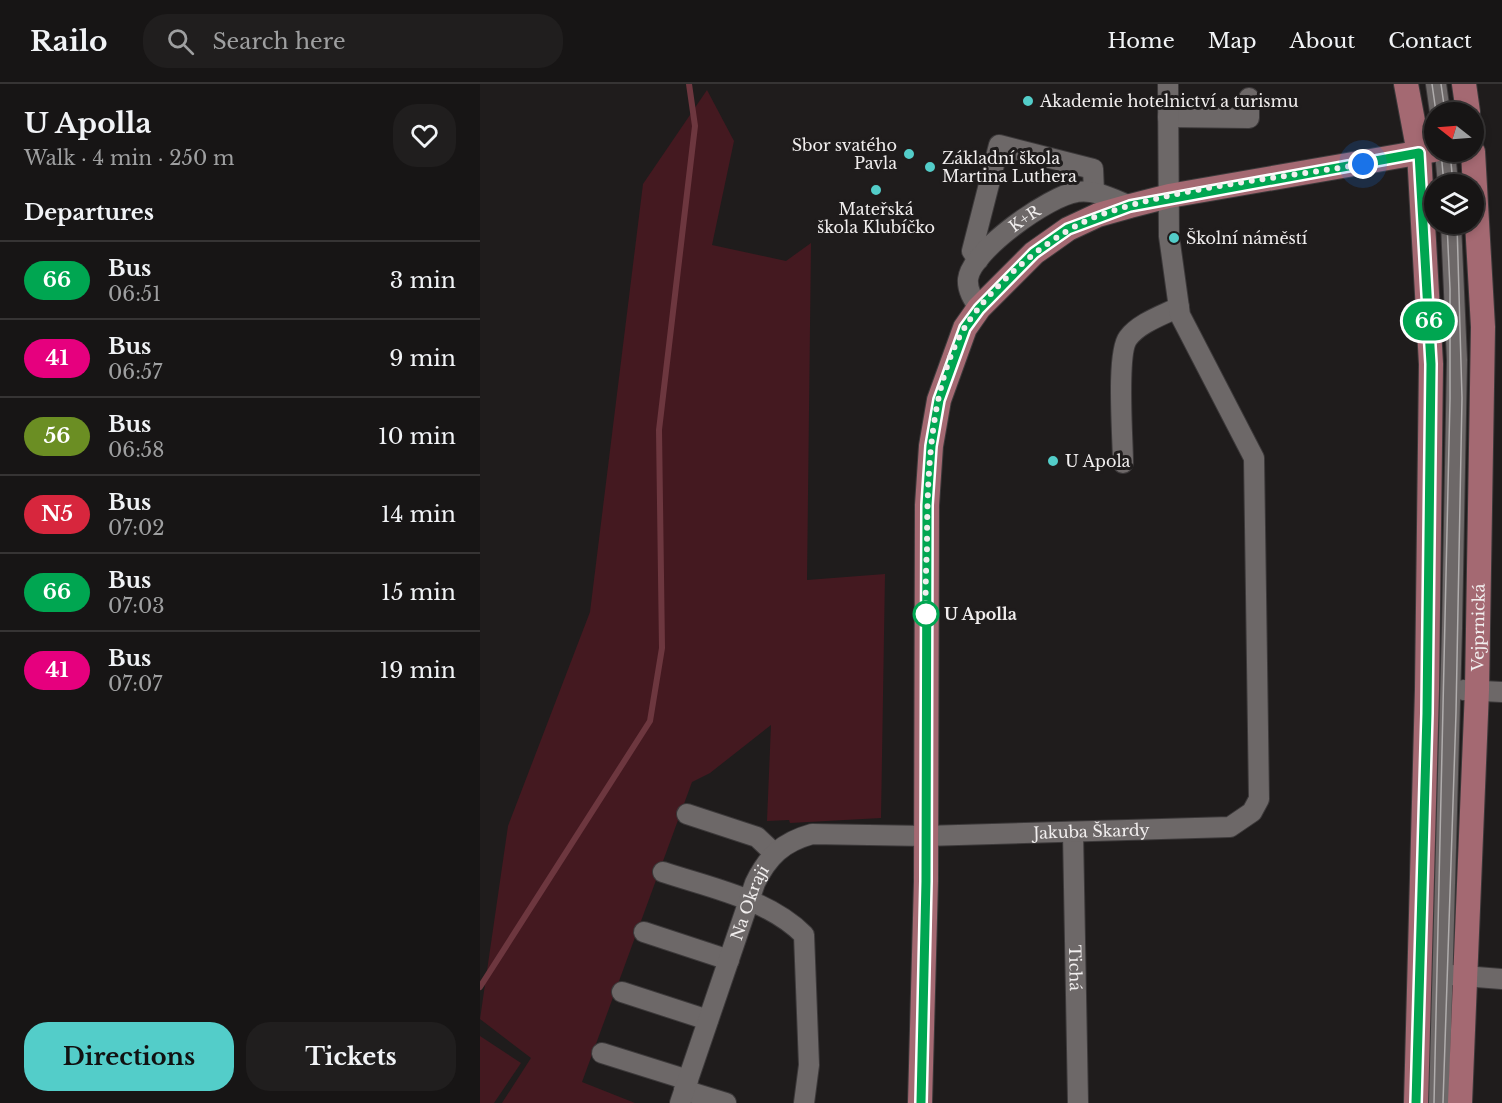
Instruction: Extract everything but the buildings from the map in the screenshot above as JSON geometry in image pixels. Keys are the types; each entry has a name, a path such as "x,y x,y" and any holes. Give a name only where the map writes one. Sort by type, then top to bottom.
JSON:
{"main road":[{"name":"Vejprnická","path":"1406,84 1424,141"},
{"path":"1464,84 1467,102"},
{"path":"921,1103 927,505 931,446 939,400 952,358 965,328 979,309 1034,253 1068,229 1130,206 1169,196 1424,152"},
{"name":"Vejprnická","path":"1427,162 1443,975 1460,1103"},
{"name":"Vejprnická","path":"1416,1103 1443,975 1477,690 1483,327 1474,162"}],"street":[{"path":"1123,463 1122,360 1126,340 1136,330 1180,311 1169,236 1168,84"},
{"path":"1436,84 1439,102"},
{"path":"1168,117 1249,118 1249,98"},
{"path":"978,260 972,251 999,145 1093,169 1094,192"},
{"name":"K+R","path":"979,309 971,295 968,280 978,260 1008,231 1039,208 1075,192 1094,192 1130,206"},
{"name":"Vejprnická","path":"1439,689 1457,360 1451,234"},
{"name":"Jakuba Škardy","path":"925,836 1230,827 1252,812 1259,799 1261,783 1254,458 1180,311"},
{"path":"1439,689 1502,692"},
{"path":"687,814 758,837 774,853"},
{"name":"Tichá","path":"1073,833 1078,1103"},
{"name":"Na Okraji","path":"684,1091 750,900 764,865 774,853 794,839 812,834 925,836"},
{"path":"663,872 750,900 789,919 804,935 809,1065 804,1103"},
{"path":"644,932 729,960"},
{"path":"1443,975 1502,979"},
{"name":"Vejprnická","path":"1438,1103 1443,975"},
{"path":"622,992 708,1020"},
{"path":"602,1053 684,1091 726,1103"}],"shaded area":[{"path":"707,90 734,141 712,245 786,261 811,243 807,580 885,574 881,818 790,823 789,820 767,821 771,725 710,773 692,782 582,1082 635,1103 502,1103 531,1058 480,1019 508,826 590,612 643,184"},
{"path":"480,1036 521,1063 494,1103 480,1103"}],"waterway":[{"path":"480,987 650,721 662,648 659,430 695,126 689,84"}],"tram line":[{"path":"1432,84 1435,102"},
{"path":"1441,84 1444,102"},
{"path":"1442,162 1443,174"},
{"path":"1451,162 1452,174"},
{"path":"1434,1103 1450,399 1447,234"},
{"path":"1443,1103 1456,713 1462,398 1457,234"}],"bus line":[{"name":"66","path":"921,1103 926,881 927,505 931,446 939,400 952,358 965,328 979,309 1034,253 1068,229 1098,215 1169,196 1419,153 1431,364 1422,974 1416,1103"}],"place":[{"name":"Akademie hotelnictví a turismu","path":"1028,101"},
{"name":"Sbor svatého Pavla","path":"909,154"},
{"name":"Základní škola Martina Luthera","path":"930,167"},
{"name":"Mateřská škola Klubíčko","path":"876,190"},
{"name":"Školní náměstí","path":"1174,238"},
{"name":"U Apola","path":"1053,461"},
{"name":"U Apolla","path":"926,614"}],"route":[{"path":"926,614 927,505 931,446 939,400 952,358 965,328 1007,279 1034,253 1068,229 1098,215 1169,196 1363,164"}]}
